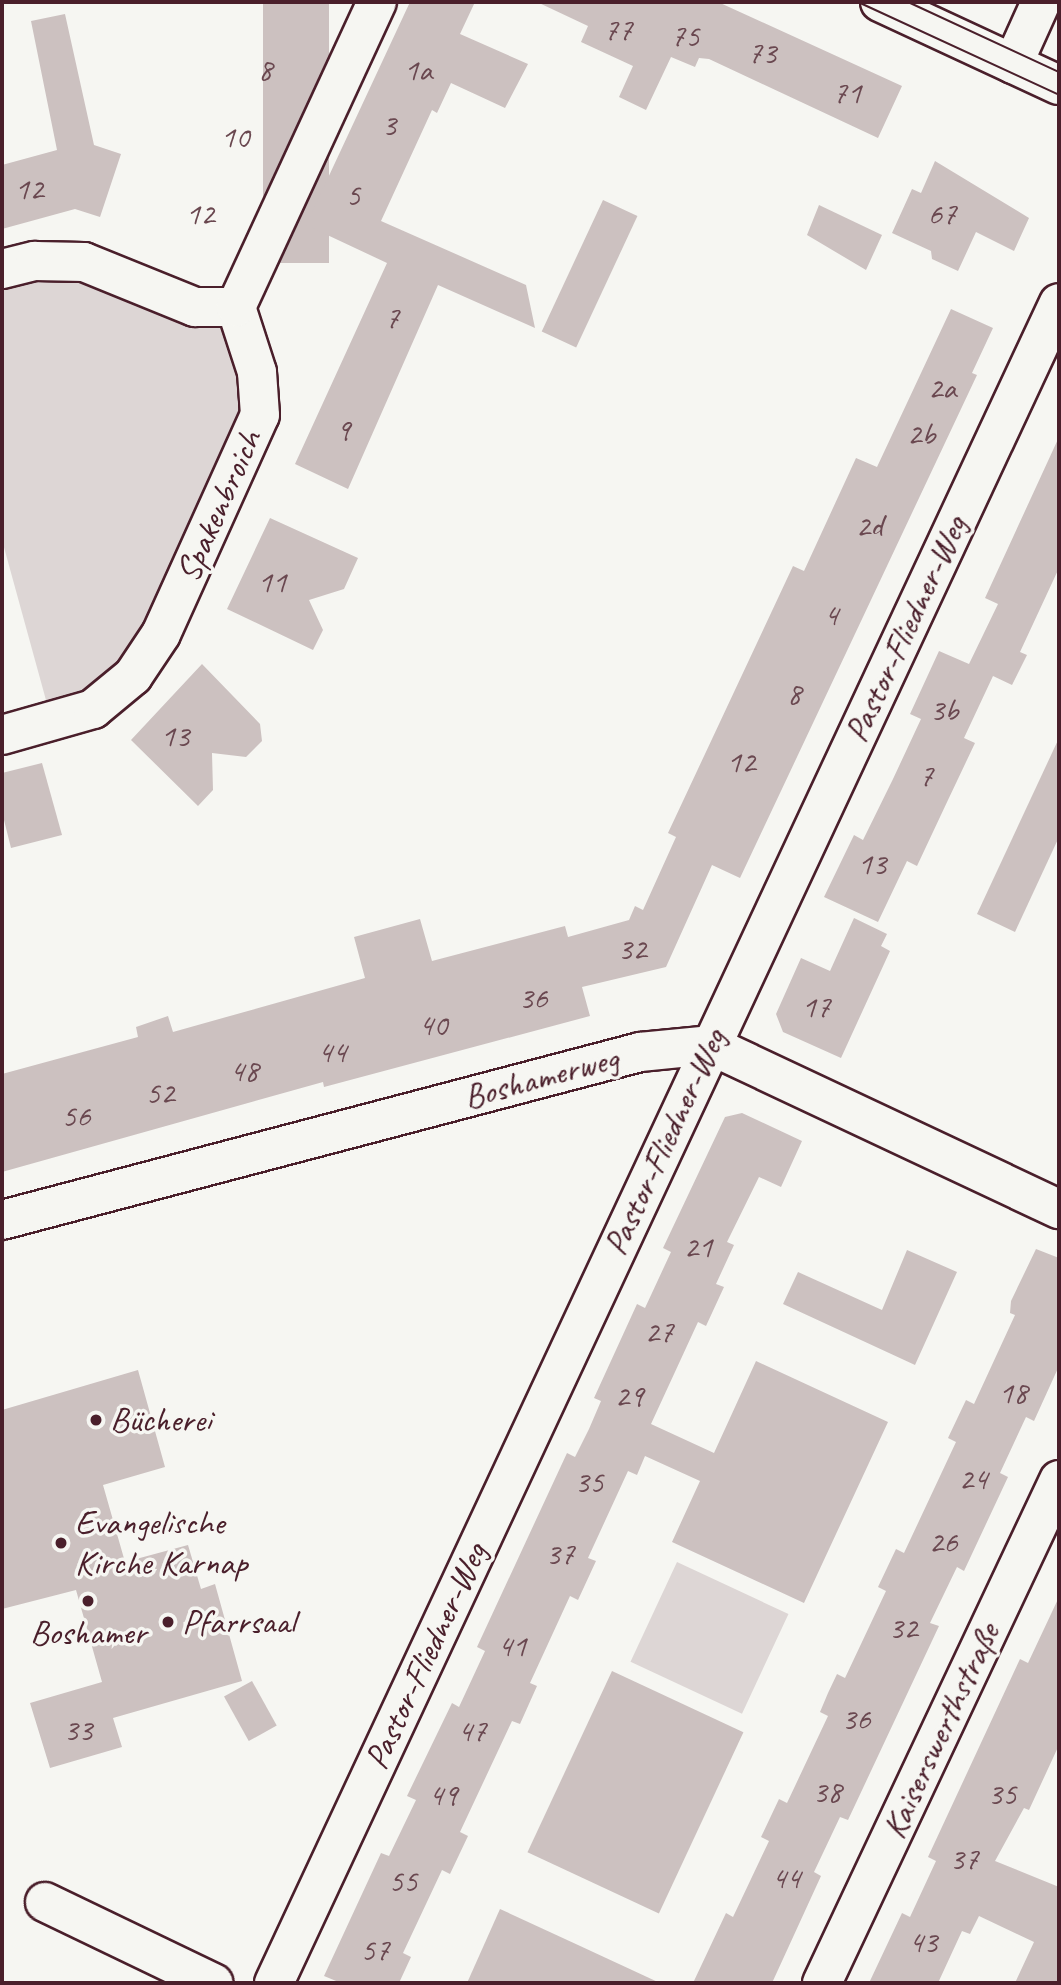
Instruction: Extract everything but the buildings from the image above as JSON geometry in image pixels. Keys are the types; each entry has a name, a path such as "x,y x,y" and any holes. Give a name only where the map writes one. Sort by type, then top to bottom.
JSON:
{"street":[{"path":"2,269 35,261 84,262 195,307 236,307 377,2"},
{"path":"880,2 1059,85"},
{"path":"1013,64 1041,2"},
{"name":"Pastor-Fliedner-Weg","path":"274,1983 1059,303"},
{"name":"Spakenbroich","path":"2,735 93,709 133,676 161,634 260,415 257,372 236,307"},
{"path":"710,1045 1059,1209"},
{"name":"Boshamerweg","path":"2,1220 640,1052 710,1045"},
{"name":"Kaiserswerthstraße","path":"822,1983 1059,1480"},
{"path":"45,1902 213,1983"}],"shaded area":[{"path":"35,261 236,307 257,372 161,634 52,722 2,540 2,269"},
{"path":"677,1562 788,1614 742,1714 631,1662"}],"tram line":[{"path":"858,2 1059,95"},
{"path":"908,2 1059,72"}],"place":[{"name":"Bücherei","path":"96,1420"},
{"name":"Evangelische Kirche Karnap","path":"61,1543"},
{"name":"Boshamer","path":"88,1601"},
{"name":"Pfarrsaal","path":"168,1622"}]}
